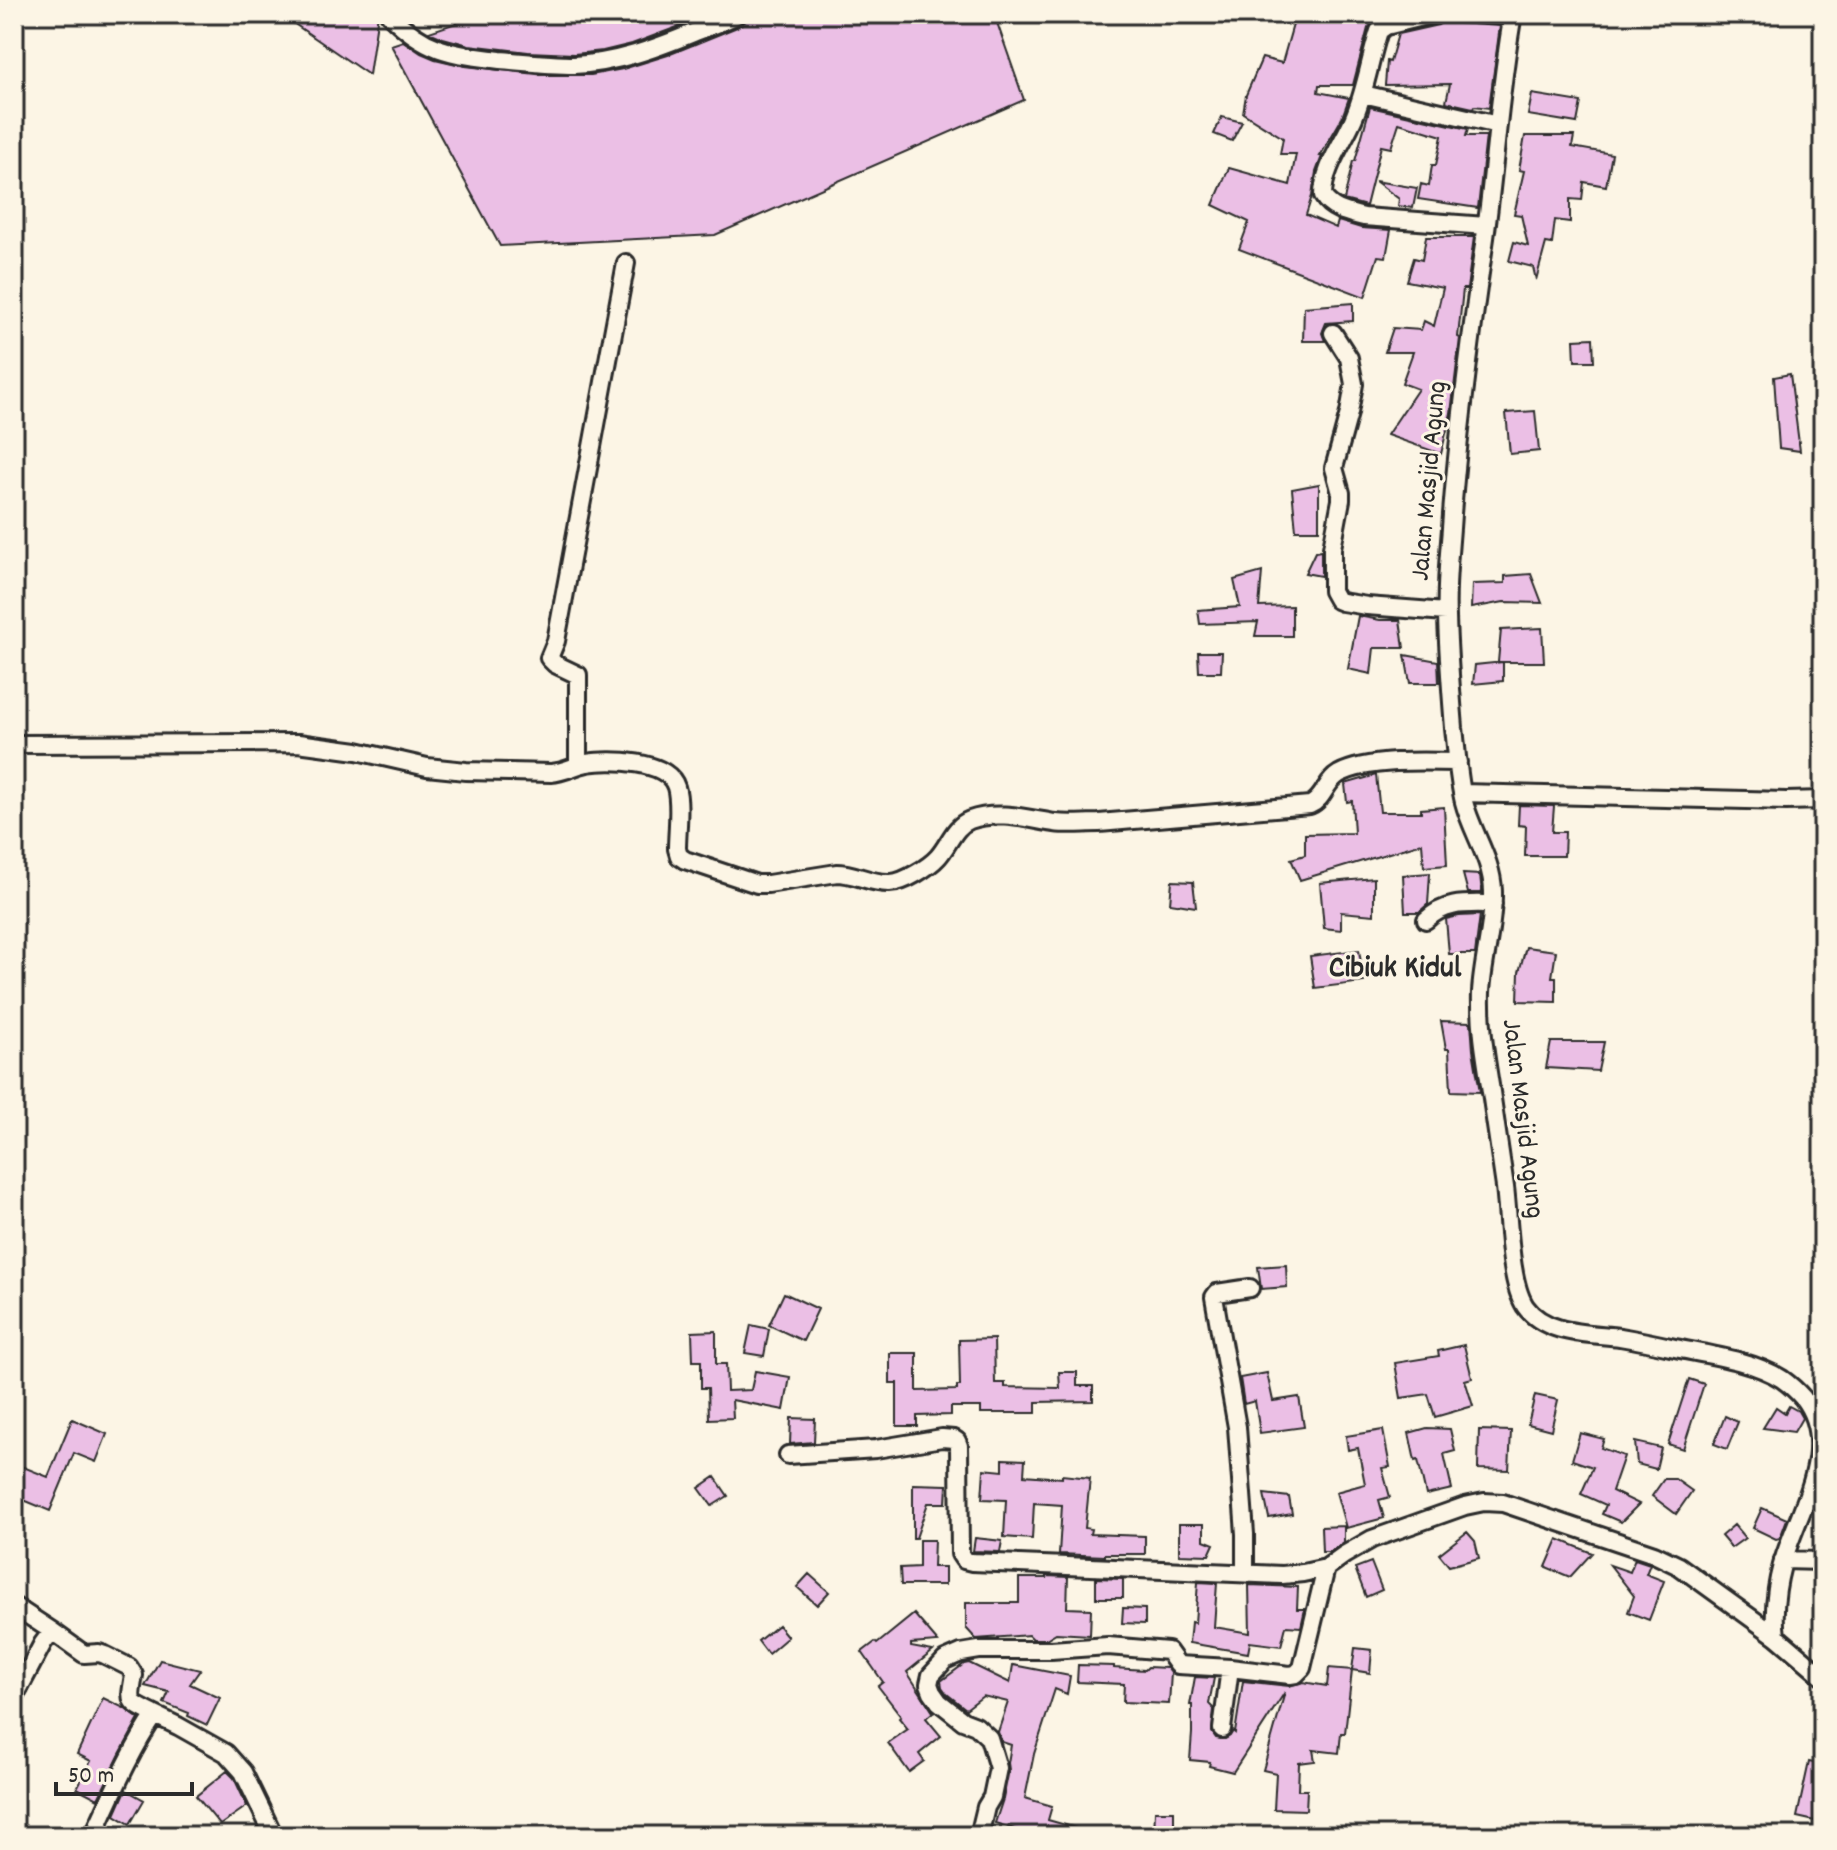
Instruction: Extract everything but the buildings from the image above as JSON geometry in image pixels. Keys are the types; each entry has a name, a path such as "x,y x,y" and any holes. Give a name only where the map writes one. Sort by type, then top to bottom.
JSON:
{"street":[{"path":"389,14 405,30 428,45 455,55 575,65 630,57 738,14"},
{"path":"1435,14 1382,28 1355,117 1330,166 1323,196 1326,201 1347,212 1364,217 1486,226"},
{"path":"1483,14 1513,15"},
{"name":"Jalan Masjid Agung","path":"1513,15 1455,473 1446,612 1462,793 1492,878 1493,904 1483,970 1481,1013 1515,1276 1526,1306 1540,1320 1579,1333 1621,1337 1717,1356 1762,1370 1784,1380 1813,1409 1819,1420 1822,1456 1818,1475 1783,1560 1777,1592 1776,1636"},
{"path":"1363,94 1498,125"},
{"path":"578,765 578,675 549,658 556,641 626,263"},
{"path":"1333,333 1349,358 1354,384 1334,468 1341,500 1332,548 1332,591 1342,602 1446,612"},
{"path":"14,744 298,743 357,751 448,770 551,773 598,761 653,766 664,771 677,788 679,856 747,881 768,884 837,873 869,881 898,882 938,857 958,828 972,819 1010,816 1066,824 1099,823 1310,805 1319,800 1331,779 1362,766 1418,761 1458,762"},
{"path":"1462,793 1823,800"},
{"path":"1426,920 1446,906 1493,904"},
{"path":"1245,1573 1237,1427 1214,1297 1217,1293 1250,1288"},
{"path":"788,1455 856,1451 942,1438 954,1439 959,1446 959,1545 964,1560 1282,1575 1326,1568 1372,1539 1465,1506 1484,1502 1503,1503 1654,1554 1679,1566 1776,1636 1823,1676"},
{"path":"1783,1560 1823,1561"},
{"path":"979,1836 998,1768 989,1738 976,1726 951,1712 932,1692 929,1684 931,1675 945,1660 979,1650 1108,1646 1168,1651 1178,1665 1296,1674 1302,1668 1326,1568"},
{"path":"14,1606 84,1654 99,1653 129,1667 134,1675 130,1696 134,1704 226,1753 243,1772 274,1836"},
{"path":"14,1698 52,1631"},
{"path":"1222,1729 1230,1668"},
{"path":"93,1836 143,1732 155,1715"}],"district":[{"name":"Cibiuk Kidul","path":"1395,970"}]}
